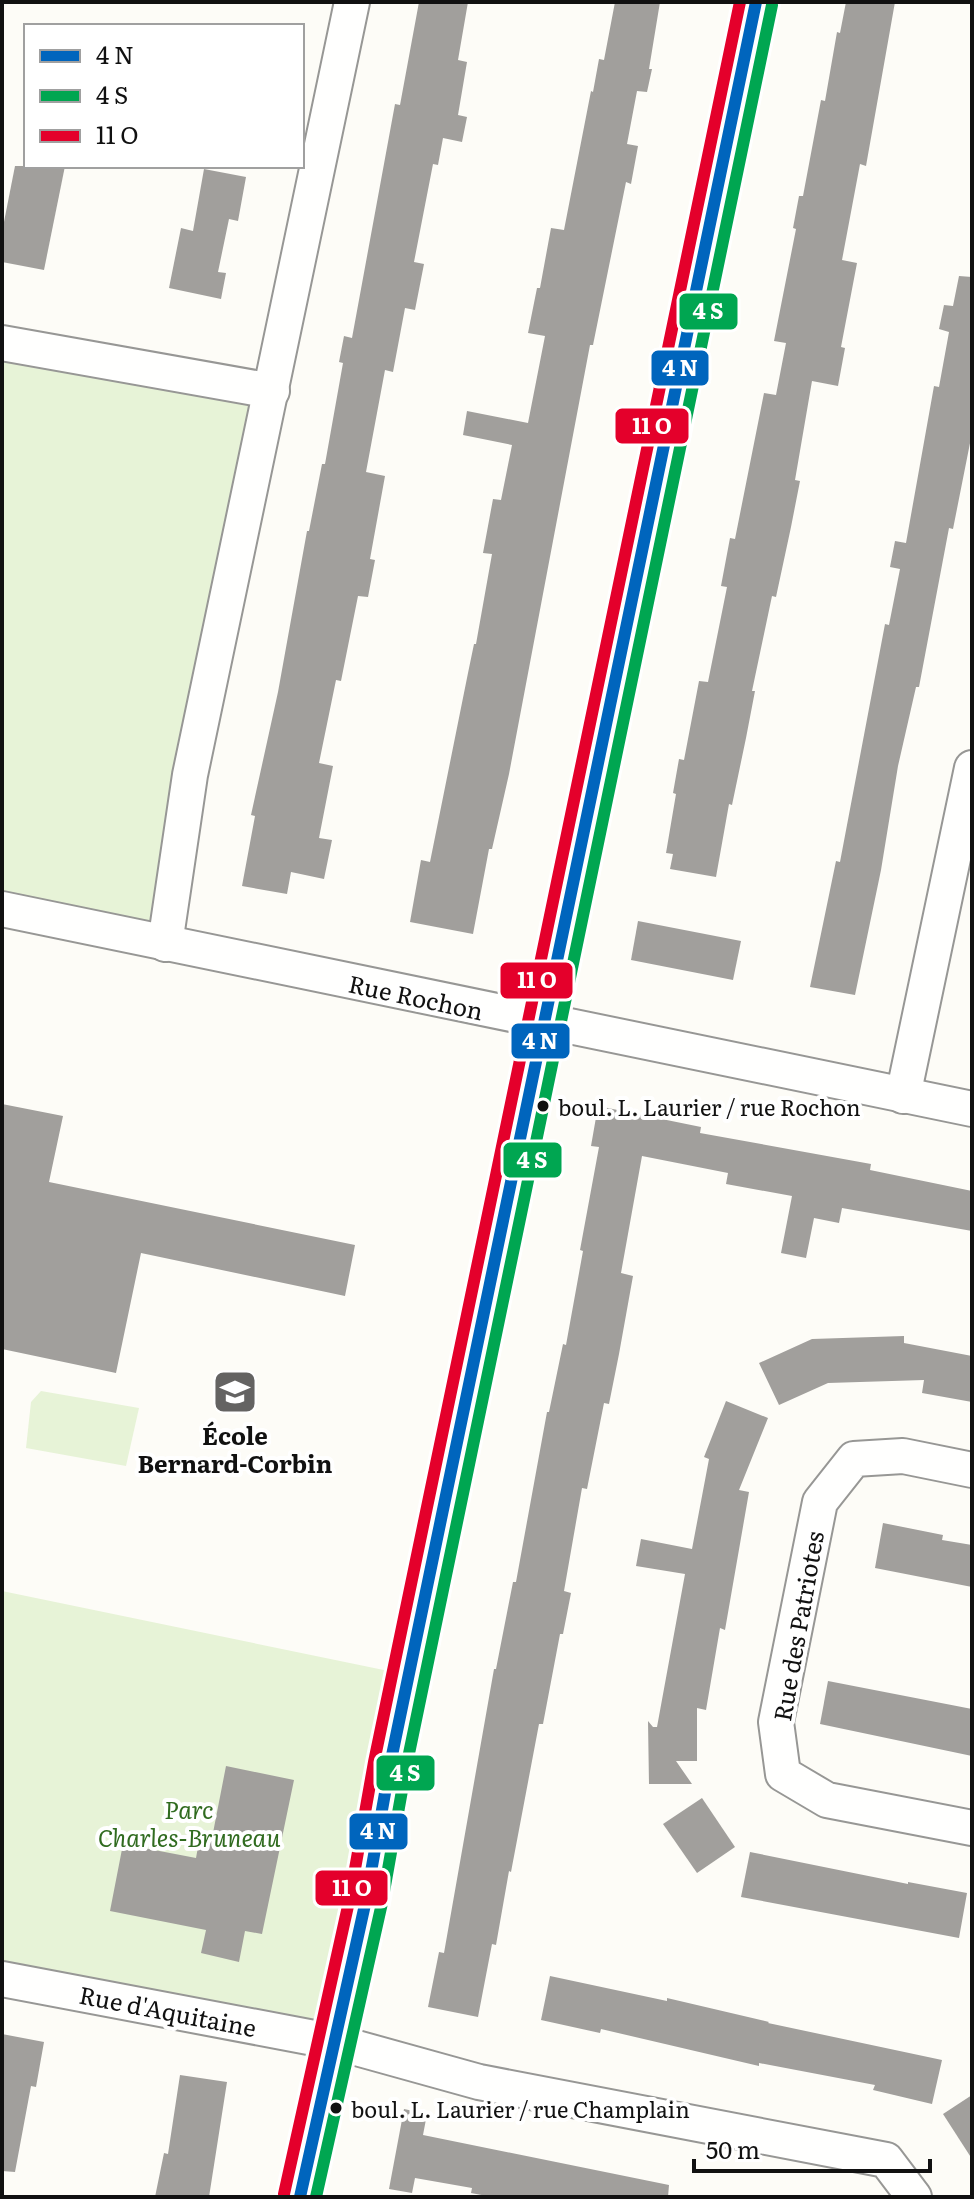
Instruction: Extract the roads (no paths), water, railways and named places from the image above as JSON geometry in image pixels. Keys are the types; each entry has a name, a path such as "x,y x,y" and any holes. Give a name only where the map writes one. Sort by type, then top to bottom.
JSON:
{"street":[{"path":"165,944 190,775 352,2"},
{"path":"300,2197 366,1900 393,1750 756,2"},
{"path":"2,343 272,391"},
{"path":"903,1096 972,768"},
{"name":"Rue Rochon","path":"2,909 543,1023 972,1109"},
{"name":"Rue des Patriotes","path":"972,1470 903,1456 854,1459 820,1502 776,1722 783,1774 827,1800 972,1828"},
{"name":"Rue d'Aquitaine","path":"2,1979 335,2042 479,2082 886,2160 914,2197"}],"place":[{"name":"boul. L. Laurier / rue Rochon","path":"543,1106"},
{"name":"École Bernard-Corbin","path":"235,1392"},
{"name":"boul. L. Laurier / rue Champlain","path":"336,2108"}],"park label":[{"name":"Parc Charles-Bruneau","path":"189,1822"}]}
